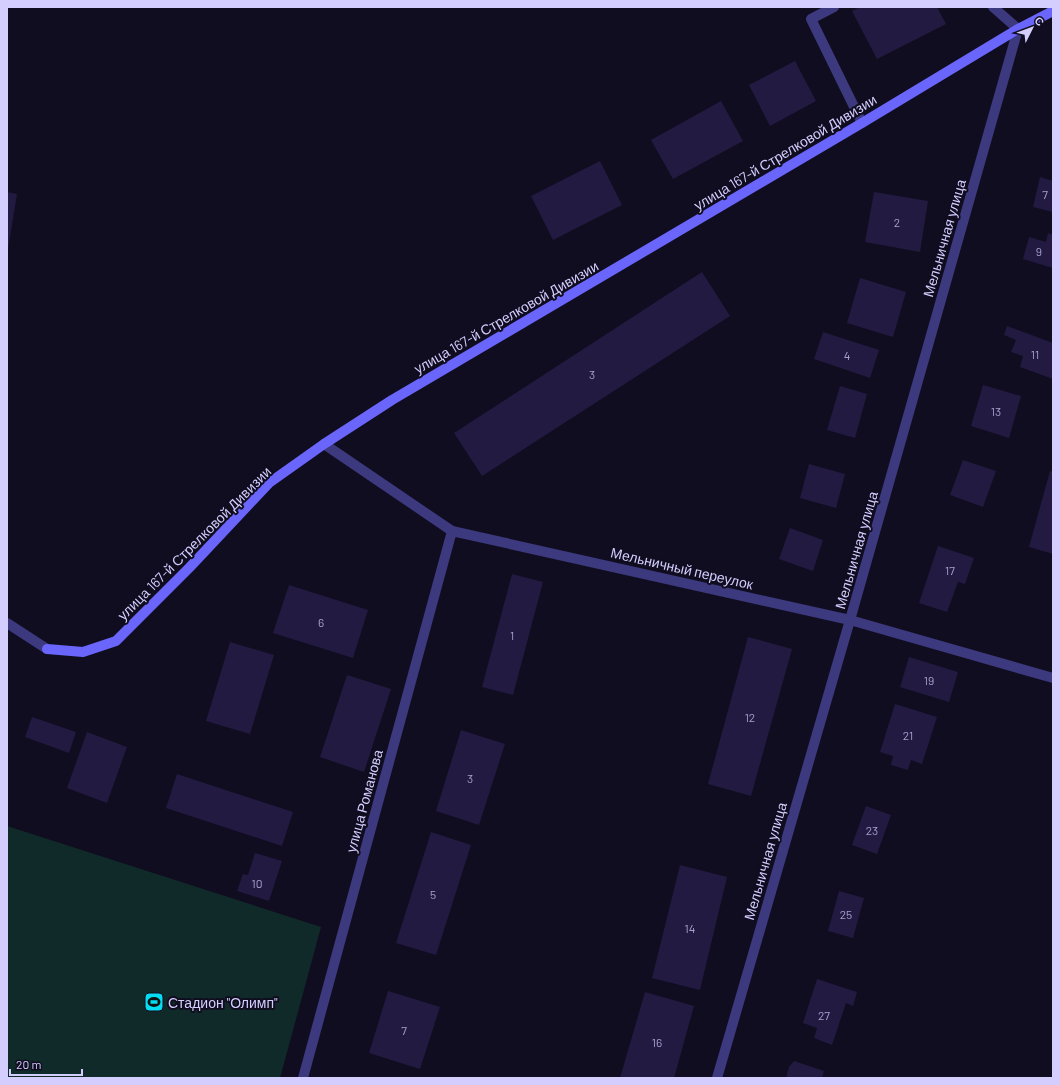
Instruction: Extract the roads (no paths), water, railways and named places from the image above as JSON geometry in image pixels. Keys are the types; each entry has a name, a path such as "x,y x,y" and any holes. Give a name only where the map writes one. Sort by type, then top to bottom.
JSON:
{"street":[{"path":"834,7 811,19 862,123"},
{"path":"993,7 1018,28"},
{"name":"улица 167-й Стрелковой Дивизии","path":"7,623 47,649 83,652 116,641 190,567 269,483 324,444 392,400 862,123 1018,28 1053,10"},
{"name":"Мельничная улица","path":"717,1078 850,620 1018,28"},
{"name":"Мельничный переулок","path":"324,444 452,531 850,620 1053,678"},
{"name":"улица Романова","path":"303,1078 452,531"}],"place":[{"name":"Стадион \"Олимп\"","path":"154,1002"}]}
